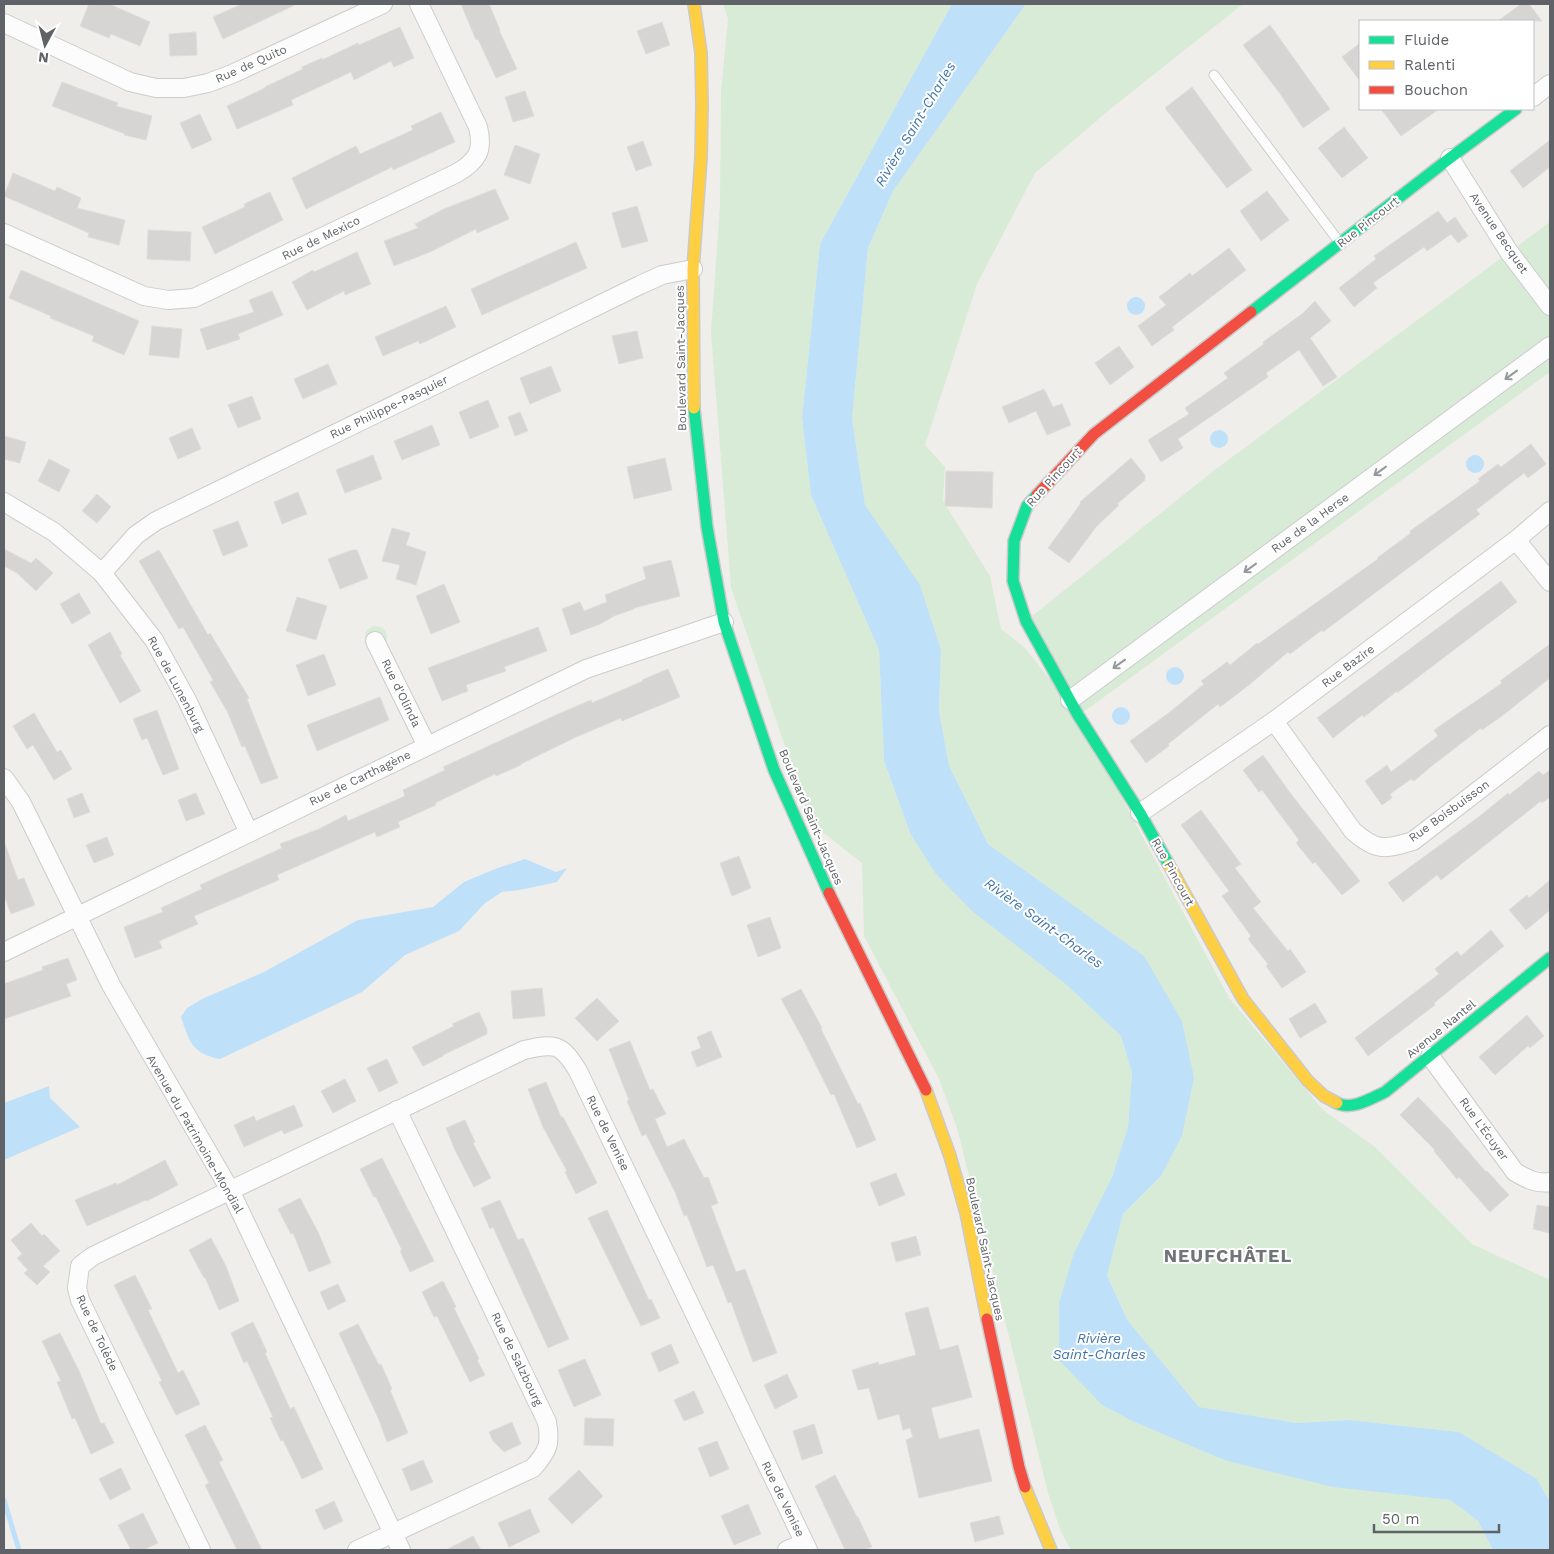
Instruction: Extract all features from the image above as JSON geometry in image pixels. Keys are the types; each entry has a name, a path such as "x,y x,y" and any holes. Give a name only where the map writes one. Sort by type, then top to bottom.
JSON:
{"street":[{"name":"Rue de Quito","path":"4,23 130,82 156,88 184,88 208,83 232,74 383,4"},
{"name":"Rue de Mexico","path":"4,233 144,296 168,300 194,298 457,174 470,165 478,153 481,140 478,127 420,4"},
{"name":"Boulevard Saint-Jacques","path":"694,4 701,53 702,106 701,158 693,269 694,412 707,527 724,622 774,770 824,882 930,1098 950,1156 966,1213 994,1357 1019,1467 1028,1496 1051,1550"},
{"path":"1534,95 1550,84"},
{"name":"Rue Pincourt","path":"1342,1106 1324,1096 1308,1081 1243,999 1140,813 1070,700 1026,621 1013,580 1014,541 1027,506 1094,434 1515,110"},
{"name":"Avenue Becquet","path":"1450,158 1509,252 1550,306"},
{"name":"Rue Philippe-Pasquier","path":"102,573 136,535 156,521 640,285 662,275 693,269"},
{"name":"Rue de la Herse","path":"1070,700 1550,346"},
{"name":"Rue de Lunenburg","path":"4,502 54,532 102,573 154,640 186,700 249,832"},
{"name":"Rue Bazire","path":"1140,813 1274,721 1516,540 1550,511"},
{"path":"1516,540 1550,582"},
{"name":"Rue de Carthagène","path":"4,952 586,669 724,622"},
{"name":"Rue d'Olinda","path":"375,641 427,746"},
{"name":"Rue Boisbuisson","path":"1274,721 1353,831 1366,842 1381,848 1413,841 1550,735"},
{"name":"Avenue du Patrimoine-Mondial","path":"4,778 21,802 125,1011 230,1190 401,1550"},
{"name":"Avenue Nantel","path":"1342,1106 1364,1102 1385,1092 1550,958"},
{"name":"Rue de Venise","path":"230,1190 524,1050 544,1045 556,1046 568,1054 578,1070 806,1546"},
{"name":"Rue L'Écuyer","path":"1430,1056 1515,1172 1541,1183 1550,1182"},
{"name":"Rue de Salzbourg","path":"357,1550 533,1468 544,1456 549,1444 547,1422 397,1110"},
{"name":"Rue de Tolède","path":"201,1550 80,1300 77,1276 80,1266 93,1256 230,1190"},
{"path":"787,1550 806,1546"}],"lane":[{"path":"1214,75 1340,244"}],"green space":[{"path":"723,4 952,4 820,244 802,418 811,495 879,650 884,762 910,833 1121,1036 1132,1073 1128,1127 1112,1177 1074,1253 1102,1405 1132,1421 1224,1460 1410,1495 1450,1500 1478,1521 1493,1550 1071,1550 1061,1532 1048,1493 957,1128 939,1079 864,936 862,863 811,823 731,587 711,332 720,206 721,92 728,19"},
{"path":"1026,4 1243,4 1114,106 1035,173 977,284 925,445 945,467 943,501 990,576 1001,629 1024,647 1076,712 1026,621 1212,472 1550,222 1550,372 1078,716 1229,998 1323,1110 1375,1147 1472,1244 1550,1280 1550,1502 1537,1479 1459,1432 1349,1420 1297,1423 1199,1407 1128,1321 1107,1276 1123,1214 1161,1176 1182,1136 1194,1078 1144,956 988,844 949,766 939,711 941,650 865,505 852,419 868,248 893,191"},
{"path":"372,626 380,626 387,633 387,641 380,648 372,648 365,641 365,633"}],"water":[{"name":"Rivière Saint-Charles","path":"952,4 1026,4 893,191 868,248 852,419 865,505 920,585 941,650 939,711 949,766 988,844 1144,956 1182,1021 1194,1078 1182,1136 1161,1176 1123,1214 1107,1276 1128,1321 1199,1407 1297,1423 1349,1420 1459,1432 1537,1479 1550,1502 1550,1550 1493,1550 1478,1521 1450,1500 1333,1487 1224,1460 1132,1421 1102,1405 1059,1360 1059,1303 1074,1253 1112,1177 1128,1127 1132,1073 1121,1036 1067,985 972,911 936,874 910,833 884,761 879,650 811,495 802,418 820,244"},
{"path":"1132,297 1140,297 1145,302 1143,313 1132,315 1127,310 1127,302"},
{"path":"1215,430 1223,430 1228,435 1226,446 1215,448 1210,443 1210,435"},
{"path":"1471,455 1479,455 1484,460 1482,471 1471,473 1466,468 1466,460"},
{"path":"1171,667 1179,667 1184,672 1182,683 1171,685 1166,680 1166,672"},
{"path":"1117,707 1125,707 1130,712 1128,723 1117,725 1112,720 1112,712"},
{"path":"525,859 556,872 567,868 557,882 502,892 485,903 459,931 405,955 362,992 220,1059 203,1054 189,1040 181,1017 187,1008 202,999 264,972 358,920 433,907 464,882"},
{"path":"49,1086 50,1098 80,1127 4,1160 4,1103"}],"building":[{"path":"89,4 109,4 150,22 140,46 111,34 109,38 80,26"},
{"path":"242,4 297,4 223,39 213,17"},
{"path":"461,4 489,4 517,69 496,78 478,39 476,40"},
{"path":"1521,4 1529,4 1542,21 1534,20 1499,20"},
{"path":"662,22 670,45 646,54 637,31"},
{"path":"1270,25 1330,109 1303,128 1281,95 1243,45"},
{"path":"400,27 414,58 394,67 391,61 354,80 351,72 291,100 293,105 237,129 227,106 303,69 302,67"},
{"path":"196,32 197,55 170,56 169,34"},
{"path":"1359,44 1359,80 1342,57"},
{"path":"62,82 118,103 116,106 152,116 146,140 124,135 52,106"},
{"path":"1192,87 1252,170 1227,188 1165,108"},
{"path":"525,91 534,116 513,122 505,97"},
{"path":"1382,110 1438,110 1401,136"},
{"path":"441,112 455,142 393,170 392,167 306,209 292,178 356,146 360,154 413,130 411,126"},
{"path":"200,114 212,140 192,149 180,123"},
{"path":"1344,127 1368,158 1342,178 1318,148"},
{"path":"1550,140 1550,167 1523,188 1510,171"},
{"path":"643,141 652,165 636,171 627,147"},
{"path":"515,145 540,154 530,184 504,175"},
{"path":"13,173 55,191 57,187 81,198 77,208 125,220 119,245 88,237 89,233 4,196"},
{"path":"495,189 509,219 477,233 476,229 430,252 394,266 384,241 418,228 415,224 444,209"},
{"path":"1267,191 1289,220 1261,241 1240,211"},
{"path":"270,192 283,220 215,254 202,227 245,207 244,204"},
{"path":"637,206 648,241 622,248 612,213"},
{"path":"1438,211 1447,223 1455,217 1468,236 1458,243 1451,234 1427,251 1424,247 1373,283 1377,288 1354,307 1339,288 1376,259 1374,256"},
{"path":"148,230 191,232 190,261 147,259"},
{"path":"576,242 587,268 482,315 471,289"},
{"path":"1229,248 1246,270 1172,327 1174,330 1152,346 1138,326 1166,305 1159,297 1190,273 1192,276"},
{"path":"357,252 371,284 345,295 344,291 307,310 292,282 313,270 314,272"},
{"path":"21,270 139,321 124,355 92,341 94,336 50,318 51,316 9,298"},
{"path":"272,291 283,315 238,334 240,339 207,350 200,329 254,312 249,300"},
{"path":"1315,301 1331,321 1310,338 1337,377 1323,386 1299,350 1266,373 1268,377 1178,439 1183,448 1161,462 1148,440 1189,414 1185,408 1228,378 1224,373 1302,314"},
{"path":"446,306 456,327 420,344 418,341 383,356 375,337"},
{"path":"152,326 182,329 179,358 149,355"},
{"path":"637,331 643,358 619,364 612,336"},
{"path":"1119,346 1134,367 1110,385 1095,363"},
{"path":"328,364 337,384 303,399 294,379"},
{"path":"551,366 561,391 530,404 520,378"},
{"path":"1044,389 1053,407 1062,404 1071,425 1047,435 1036,411 1009,423 1002,407"},
{"path":"252,396 261,419 238,428 228,405"},
{"path":"488,400 499,427 470,439 459,412"},
{"path":"520,412 528,431 515,436 508,417"},
{"path":"432,425 440,445 402,460 394,441"},
{"path":"192,428 201,449 178,459 169,438"},
{"path":"4,436 26,442 20,463 4,459"},
{"path":"1531,444 1546,464 1528,478 1524,473 1476,510 1480,514 1323,632 1322,630 1290,654 1288,652 1220,707 1218,704 1146,763 1130,741 1204,684 1201,681 1227,662 1230,665 1257,643 1378,559 1411,533 1410,531 1480,481 1478,479 1498,464 1501,467"},
{"path":"373,455 382,479 345,493 336,470"},
{"path":"665,458 672,490 634,499 627,467"},
{"path":"1131,458 1145,475 1145,480 1117,504 1119,505 1096,527 1069,563 1048,548 1080,502"},
{"path":"49,459 70,470 59,492 38,481"},
{"path":"946,471 993,472 992,508 945,506"},
{"path":"298,492 307,514 282,524 274,502"},
{"path":"97,494 111,507 97,523 82,511"},
{"path":"238,521 248,546 223,556 213,530"},
{"path":"392,528 410,533 406,545 426,552 416,585 396,579 400,565 382,561"},
{"path":"4,549 31,563 36,558 53,573 36,591 17,573 4,566"},
{"path":"159,550 208,635 210,633 249,698 247,699 278,778 261,784 245,746 242,747 227,711 210,682 213,680 183,627 179,629 139,561"},
{"path":"357,550 368,578 340,589 328,559"},
{"path":"671,560 680,596 634,608 571,635 562,609 580,602 584,611 607,602 605,595 646,579 643,567"},
{"path":"1501,581 1517,602 1397,693 1397,691 1364,717 1362,715 1333,738 1317,718"},
{"path":"444,584 460,622 431,634 416,596"},
{"path":"79,593 91,613 72,624 60,604"},
{"path":"297,597 327,606 316,640 286,631"},
{"path":"538,627 547,651 504,667 506,671 466,685 468,691 442,701 428,668"},
{"path":"110,632 122,654 120,655 141,691 120,703 88,645"},
{"path":"1550,644 1550,678 1502,716 1482,730 1481,728 1414,781 1411,779 1390,794 1392,798 1382,805 1365,781 1387,765 1391,772 1438,736 1434,730 1502,683 1500,681"},
{"path":"324,654 336,685 308,696 296,665"},
{"path":"668,669 680,697 622,721 621,718 576,737 521,765 496,776 495,774 435,803 436,805 398,822 400,827 377,837 375,832 277,875 279,880 194,916 198,924 159,941 162,948 135,958 124,927 163,912 161,908 202,889 200,885 282,848 280,844 319,829 346,815 348,821 405,796 403,790 445,770 443,767 556,715 591,700 592,703"},
{"path":"380,697 389,720 317,751 307,725"},
{"path":"157,710 179,769 163,775 147,738 142,740 133,719"},
{"path":"34,713 57,752 61,750 72,769 54,780 33,745 27,749 13,726"},
{"path":"1263,755 1291,794 1360,881 1342,895 1315,862 1313,864 1296,843 1299,840 1262,790 1259,792 1243,770"},
{"path":"1550,770 1550,797 1542,803 1541,801 1441,880 1437,875 1403,902 1388,883 1539,771 1543,775"},
{"path":"82,793 90,812 74,818 67,799"},
{"path":"196,793 205,814 186,821 178,800"},
{"path":"1201,810 1241,864 1235,868 1261,902 1253,908 1288,951 1290,949 1306,972 1282,988 1266,966 1268,964 1248,939 1251,936 1222,896 1229,891 1181,825"},
{"path":"107,837 114,855 94,863 86,845"},
{"path":"5,844 18,880 24,878 35,905 11,914 4,895"},
{"path":"739,856 751,888 732,896 720,863"},
{"path":"1550,880 1550,910 1526,930 1509,910 1527,895 1529,898"},
{"path":"770,917 781,948 758,957 747,925"},
{"path":"1491,930 1504,946 1434,1003 1435,1005 1368,1056 1355,1038 1439,974 1435,969 1457,951 1461,956"},
{"path":"68,958 77,980 66,984 71,996 4,1019 4,984 43,970 42,967"},
{"path":"542,988 545,1016 513,1019 511,991"},
{"path":"801,989 858,1104 860,1103 876,1140 857,1148 834,1094 831,1095 781,999"},
{"path":"597,998 619,1021 597,1041 575,1018"},
{"path":"1315,1003 1327,1022 1300,1038 1289,1019"},
{"path":"479,1012 487,1029 487,1034 423,1066 412,1047 454,1026 452,1024"},
{"path":"1527,1015 1544,1036 1530,1048 1528,1046 1495,1075 1479,1057"},
{"path":"711,1031 722,1057 697,1067 691,1052 701,1048 697,1037"},
{"path":"630,1041 650,1090 653,1089 666,1114 655,1119 667,1147 684,1139 704,1178 708,1177 718,1203 711,1206 736,1272 745,1269 777,1353 753,1362 731,1302 728,1303 713,1265 707,1267 687,1215 684,1216 675,1192 646,1134 642,1136 627,1101 629,1100 609,1049"},
{"path":"387,1059 398,1083 379,1092 367,1068"},
{"path":"345,1079 356,1101 333,1113 321,1091"},
{"path":"546,1082 561,1117 563,1117 597,1183 576,1194 565,1172 567,1171 543,1127 528,1089"},
{"path":"1418,1097 1509,1195 1490,1212 1459,1177 1457,1179 1435,1150 1400,1115"},
{"path":"294,1105 303,1126 284,1134 282,1130 244,1147 234,1125 254,1116 256,1121"},
{"path":"465,1120 475,1142 473,1143 491,1178 474,1187 446,1128"},
{"path":"382,1158 434,1261 410,1272 400,1251 402,1250 360,1169"},
{"path":"165,1160 178,1185 147,1201 87,1226 75,1200 116,1183 117,1185"},
{"path":"896,1173 905,1195 879,1206 870,1183"},
{"path":"300,1198 318,1232 331,1263 309,1272 293,1233 291,1234 278,1209"},
{"path":"500,1200 518,1240 523,1238 569,1339 548,1348 493,1227 490,1229 481,1208"},
{"path":"1537,1205 1550,1207 1550,1233 1533,1229"},
{"path":"607,1210 649,1300 651,1299 660,1318 641,1326 588,1218"},
{"path":"31,1223 42,1236 44,1234 60,1251 43,1266 50,1272 37,1285 24,1273 28,1270 17,1258 22,1254 11,1240"},
{"path":"916,1236 921,1255 896,1262 891,1243"},
{"path":"211,1238 226,1266 239,1301 219,1310 205,1277 189,1250"},
{"path":"135,1275 152,1309 148,1310 178,1373 183,1370 200,1404 176,1415 159,1382 162,1381 114,1285"},
{"path":"443,1281 485,1375 470,1382 437,1316 434,1317 422,1292"},
{"path":"338,1284 346,1301 328,1310 320,1292"},
{"path":"928,1307 940,1350 958,1345 972,1397 931,1408 939,1439 979,1429 992,1481 919,1498 906,1440 913,1437 910,1428 903,1430 899,1414 878,1420 869,1388 858,1390 852,1370 878,1362 879,1365 916,1355 905,1313"},
{"path":"253,1322 290,1409 294,1407 323,1469 302,1479 283,1440 281,1441 270,1418 273,1417 247,1361 244,1363 231,1333"},
{"path":"358,1324 379,1365 381,1364 408,1433 387,1442 379,1420 339,1333"},
{"path":"60,1333 80,1373 101,1424 104,1423 114,1443 91,1454 75,1418 72,1419 57,1382 61,1381 42,1341"},
{"path":"671,1344 679,1363 659,1372 651,1353"},
{"path":"585,1359 601,1395 574,1407 558,1370"},
{"path":"787,1374 798,1397 775,1409 764,1385"},
{"path":"694,1391 704,1413 684,1421 674,1400"},
{"path":"585,1418 614,1419 613,1446 584,1445"},
{"path":"512,1422 521,1444 504,1452 493,1441 489,1432"},
{"path":"814,1424 823,1453 802,1460 793,1431"},
{"path":"205,1425 223,1460 219,1462 262,1550 237,1550 205,1485 209,1483 185,1435"},
{"path":"717,1441 729,1469 710,1477 698,1448"},
{"path":"423,1460 433,1482 411,1491 402,1469"},
{"path":"121,1468 131,1489 110,1500 99,1479"},
{"path":"579,1470 603,1496 572,1524 548,1499"},
{"path":"835,1475 872,1547 864,1550 845,1550 815,1486"},
{"path":"334,1501 343,1521 324,1530 315,1510"},
{"path":"748,1504 761,1534 734,1545 721,1516"},
{"path":"530,1509 540,1532 509,1547 498,1523"},
{"path":"143,1513 158,1543 143,1550 131,1550 118,1525"},
{"path":"999,1516 1004,1534 975,1542 970,1523"},
{"path":"473,1536 481,1550 446,1550"}],"waterway":[{"path":"4,1500 19,1550"}],"traffic: fast":[{"path":"1251,312 1515,110"},
{"path":"694,408 707,527 724,622 774,770 829,893"},
{"path":"1037,495 1027,506 1014,541 1013,581 1026,621 1078,715 1140,813 1169,865"},
{"path":"1337,1103 1355,1105 1385,1092 1550,958"}],"traffic: slow":[{"path":"694,4 701,53 702,105 701,158 693,269 694,408"},
{"path":"1169,865 1243,999 1308,1081 1324,1096 1337,1103"},
{"path":"926,1090 950,1156 966,1213 987,1319"},
{"path":"1025,1487 1051,1550"}],"traffic: jam":[{"path":"1037,495 1094,434 1251,312"},
{"path":"829,893 926,1090"},
{"path":"987,1319 1025,1487"}],"district":[{"name":"NEUFCHÂTEL","path":"1228,1255"}]}
